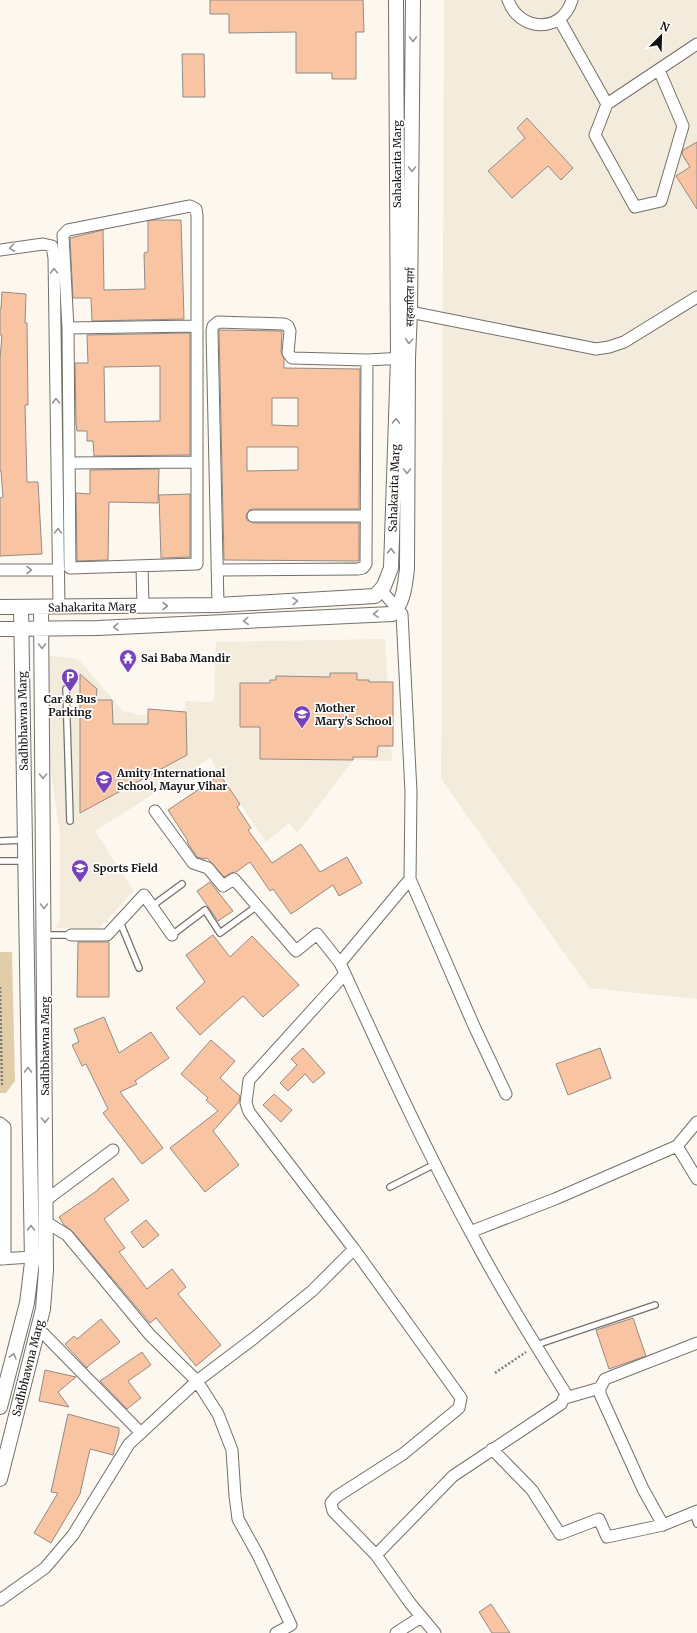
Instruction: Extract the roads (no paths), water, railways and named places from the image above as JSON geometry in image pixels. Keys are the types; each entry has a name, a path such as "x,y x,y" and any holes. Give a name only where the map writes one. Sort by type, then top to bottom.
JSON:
{"street":[{"name":"Sahakarita Marg","path":"0,607 218,606 375,596 384,586 391,568 403,358 396,0"},
{"name":"सहकारिता मार्ग","path":"398,608 403,594 407,569 403,358 410,312 413,0"},
{"path":"508,0 516,15 523,20 539,25 552,23 559,19 566,12 572,0"},
{"path":"559,19 607,104"},
{"path":"659,70 683,126 661,201 635,208 595,135 607,104 697,44"},
{"path":"190,206 196,209 196,326 197,564 70,568 68,328 63,234 68,230 190,206"},
{"path":"0,250 43,244 52,246 54,258 59,607"},
{"path":"410,312 596,349 609,347 624,342 697,297"},
{"path":"218,606 213,326 218,322 284,324 288,326 290,330 288,353 292,358 368,360 403,358"},
{"path":"68,328 196,326"},
{"path":"217,570 363,568 366,564 365,516 368,360"},
{"path":"69,464 197,462"},
{"path":"252,516 365,516"},
{"path":"142,566 143,606"},
{"path":"0,570 59,570"},
{"path":"381,590 402,614 411,792 410,878 474,1026 506,1094"},
{"name":"Sadhbhawna Marg","path":"0,1407 3,1382 26,1302 32,1257 21,607"},
{"name":"Sadhbhawna Marg","path":"0,1479 43,1309 46,1270 42,607"},
{"name":"Sahakarita Marg","path":"0,629 98,628 392,614 398,608"},
{"path":"155,811 192,863 208,868 222,886 234,879 296,951 317,934 340,963 470,1232 566,1394 561,1404 453,1476 376,1555"},
{"path":"340,963 410,878"},
{"path":"71,935 107,935 144,895 172,935"},
{"path":"345,974 249,1080 246,1103 249,1112 354,1249 461,1398 459,1408 403,1454 336,1497 331,1503 333,1511 376,1555 421,1617 435,1633"},
{"path":"470,1232 555,1199 677,1146 697,1122"},
{"path":"0,1123 5,1127 2,1259 32,1257"},
{"path":"677,1146 697,1179"},
{"path":"46,1200 113,1150"},
{"path":"46,1222 67,1235 150,1335 197,1381 218,1414 232,1450 238,1519 258,1555 291,1626 276,1633"},
{"path":"0,1600 45,1568 73,1535 129,1444 197,1381 254,1338 312,1291 354,1249"},
{"path":"38,1328 141,1433"},
{"path":"663,1525 643,1489 600,1394 600,1388 605,1379 697,1343"},
{"path":"565,1398 600,1388"},
{"path":"492,1449 532,1490 560,1534 599,1519 608,1537 663,1525 695,1512"},
{"path":"396,1633 421,1617"}],"lane":[{"path":"66,689 70,821"},
{"path":"42,712 66,713"},
{"path":"0,841 24,840"},
{"path":"0,861 25,861"},
{"path":"152,906 182,884"},
{"path":"172,935 205,910 220,933 258,906"},
{"path":"120,922 139,968"},
{"path":"44,935 71,935"},
{"path":"390,1187 436,1164"},
{"path":"536,1345 655,1305"},
{"path":"695,1512 697,1524"}],"place":[{"name":"Sai Baba Mandir","path":"128,673"},
{"name":"Car & Bus Parking","path":"70,692"},
{"name":"Mother Mary's School","path":"302,729"},
{"name":"Amity International School, Mayur Vihar","path":"104,794"},
{"name":"Sports Field","path":"80,883"}]}
